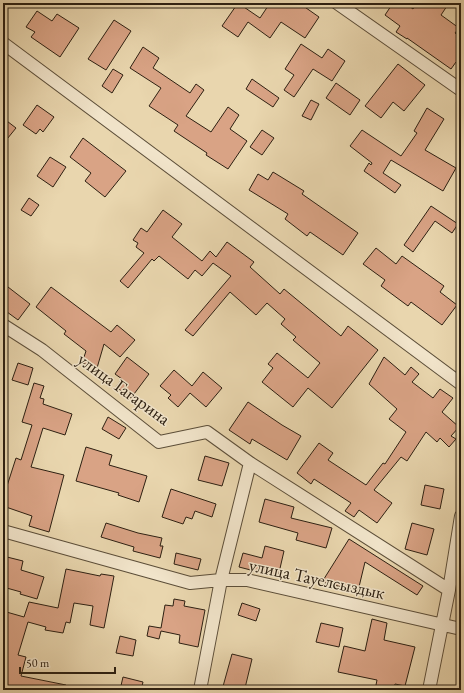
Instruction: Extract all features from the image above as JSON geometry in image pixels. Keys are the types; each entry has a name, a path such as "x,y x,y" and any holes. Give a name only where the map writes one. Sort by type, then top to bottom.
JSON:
{"street":[{"path":"337,3 461,90"},
{"path":"3,43 461,384"},
{"name":"улица Гагарина","path":"3,325 42,350 159,442 207,432 250,463 449,590"},
{"path":"200,690 221,580 250,463"},
{"path":"429,690 449,590 461,516"},
{"name":"улица Тауелсыздык","path":"3,531 190,583 221,580 247,580 461,629"}],"building":[{"path":"238,3 260,18 270,3 299,3 319,17 305,38 281,22 270,38 248,22 238,37 222,26"},
{"path":"393,3 405,3 413,9 417,3 449,3 441,15 459,28 455,33 461,38 461,65 456,62 451,69 396,32 400,26 385,15"},
{"path":"37,11 52,21 57,14 79,28 60,57 31,37 35,32 26,27"},
{"path":"114,20 131,31 106,70 88,59"},
{"path":"301,44 322,58 328,49 345,61 332,81 313,69 294,97 284,90 294,75 285,69"},
{"path":"143,47 159,58 153,68 190,93 196,84 204,90 186,116 211,132 228,107 239,115 230,129 247,141 228,169 206,155 207,153 174,131 178,125 149,106 161,88 130,68"},
{"path":"398,64 425,85 404,111 393,102 381,118 365,106"},
{"path":"113,69 123,75 112,93 102,86"},
{"path":"252,79 279,98 273,107 246,89"},
{"path":"336,83 360,100 350,115 326,98"},
{"path":"311,100 319,104 311,120 302,116"},
{"path":"37,105 54,117 43,132 40,129 36,134 23,125"},
{"path":"427,108 444,119 425,150 456,168 443,191 391,160 383,173 401,185 395,193 364,171 369,163 371,165 372,163 350,146 362,130 401,156 417,133 414,131"},
{"path":"3,118 16,128 3,144"},
{"path":"262,130 274,138 262,155 250,147"},
{"path":"83,138 126,171 105,197 85,181 91,173 70,157"},
{"path":"50,157 66,167 53,187 37,176"},
{"path":"273,172 304,191 302,194 358,233 343,255 310,232 307,236 285,219 288,214 249,190 258,174 268,180"},
{"path":"29,198 39,205 31,216 21,210"},
{"path":"431,206 458,224 452,233 435,221 413,252 404,245"},
{"path":"163,210 182,224 172,237 202,261 210,251 216,257 227,242 254,262 250,267 280,294 284,289 341,336 348,326 378,350 332,408 308,388 293,407 262,382 273,368 268,364 277,353 308,378 320,363 293,340 296,337 281,324 285,319 267,303 256,315 230,292 193,336 185,330 231,276 213,263 202,276 195,270 188,279 159,256 154,261 152,259 128,288 120,281 144,253 136,247 138,243 133,240 141,228 147,232"},
{"path":"376,248 396,264 402,256 444,286 440,292 457,305 442,325 411,302 408,306 381,286 385,280 363,264"},
{"path":"8,287 30,304 18,320 3,309 3,294"},
{"path":"51,287 111,332 117,325 135,340 120,357 104,344 97,368 82,363 86,351 64,334 66,331 36,307"},
{"path":"127,357 149,374 131,398 116,387 122,379 115,374"},
{"path":"384,357 405,375 411,367 419,374 412,382 433,398 440,389 453,398 442,412 459,427 451,436 456,439 449,447 440,438 437,442 426,432 407,461 401,457 374,490 392,503 377,523 359,510 354,517 345,511 351,503 314,479 311,484 297,473 319,443 333,453 328,460 366,485 383,463 385,464 406,432 389,419 397,409 369,384"},
{"path":"18,363 33,368 28,385 12,380"},
{"path":"174,370 192,386 203,372 222,388 206,407 190,393 178,407 168,398 171,395 160,386"},
{"path":"34,383 44,386 40,398 44,399 43,404 72,414 65,435 43,428 31,467 64,475 49,532 29,526 32,516 3,506 3,488 6,489 16,458 21,460 32,425 22,422"},
{"path":"248,402 301,436 287,460 252,439 250,444 229,430"},
{"path":"108,417 126,428 119,439 102,429"},
{"path":"86,447 112,455 109,465 147,476 139,502 118,495 119,493 76,481"},
{"path":"205,456 229,463 222,486 198,480"},
{"path":"425,485 444,489 440,509 421,505"},
{"path":"171,489 216,504 212,517 195,511 192,519 186,517 183,524 162,517"},
{"path":"265,499 294,507 291,518 332,528 326,548 296,540 298,533 259,522"},
{"path":"106,523 138,533 162,538 160,546 163,546 160,558 133,551 134,547 101,537"},
{"path":"412,523 434,529 427,555 405,549"},
{"path":"349,539 423,586 417,595 365,562 358,591 322,582"},
{"path":"265,546 284,551 278,577 239,567 243,553 262,558"},
{"path":"176,553 201,559 198,570 174,564"},
{"path":"3,556 23,561 21,570 44,577 37,599 20,594 21,592 3,587"},
{"path":"66,569 100,576 101,574 114,576 104,628 90,625 93,606 74,603 70,623 66,622 63,633 45,630 46,627 28,622 18,655 26,657 21,676 66,685 66,690 3,690 3,611 24,617 29,602 58,608"},
{"path":"174,599 185,601 184,606 205,610 198,647 179,643 180,635 161,631 159,639 147,636 149,626 161,628 165,605 173,606"},
{"path":"242,603 260,609 256,621 238,615"},
{"path":"372,619 387,623 384,640 415,647 405,686 395,684 393,690 375,690 377,680 338,672 344,646 365,651"},
{"path":"321,623 343,628 339,647 316,642"},
{"path":"120,636 136,640 133,656 116,653"},
{"path":"232,654 252,659 245,688 235,686 234,690 222,690"},
{"path":"123,677 143,682 141,690 120,690"}]}
